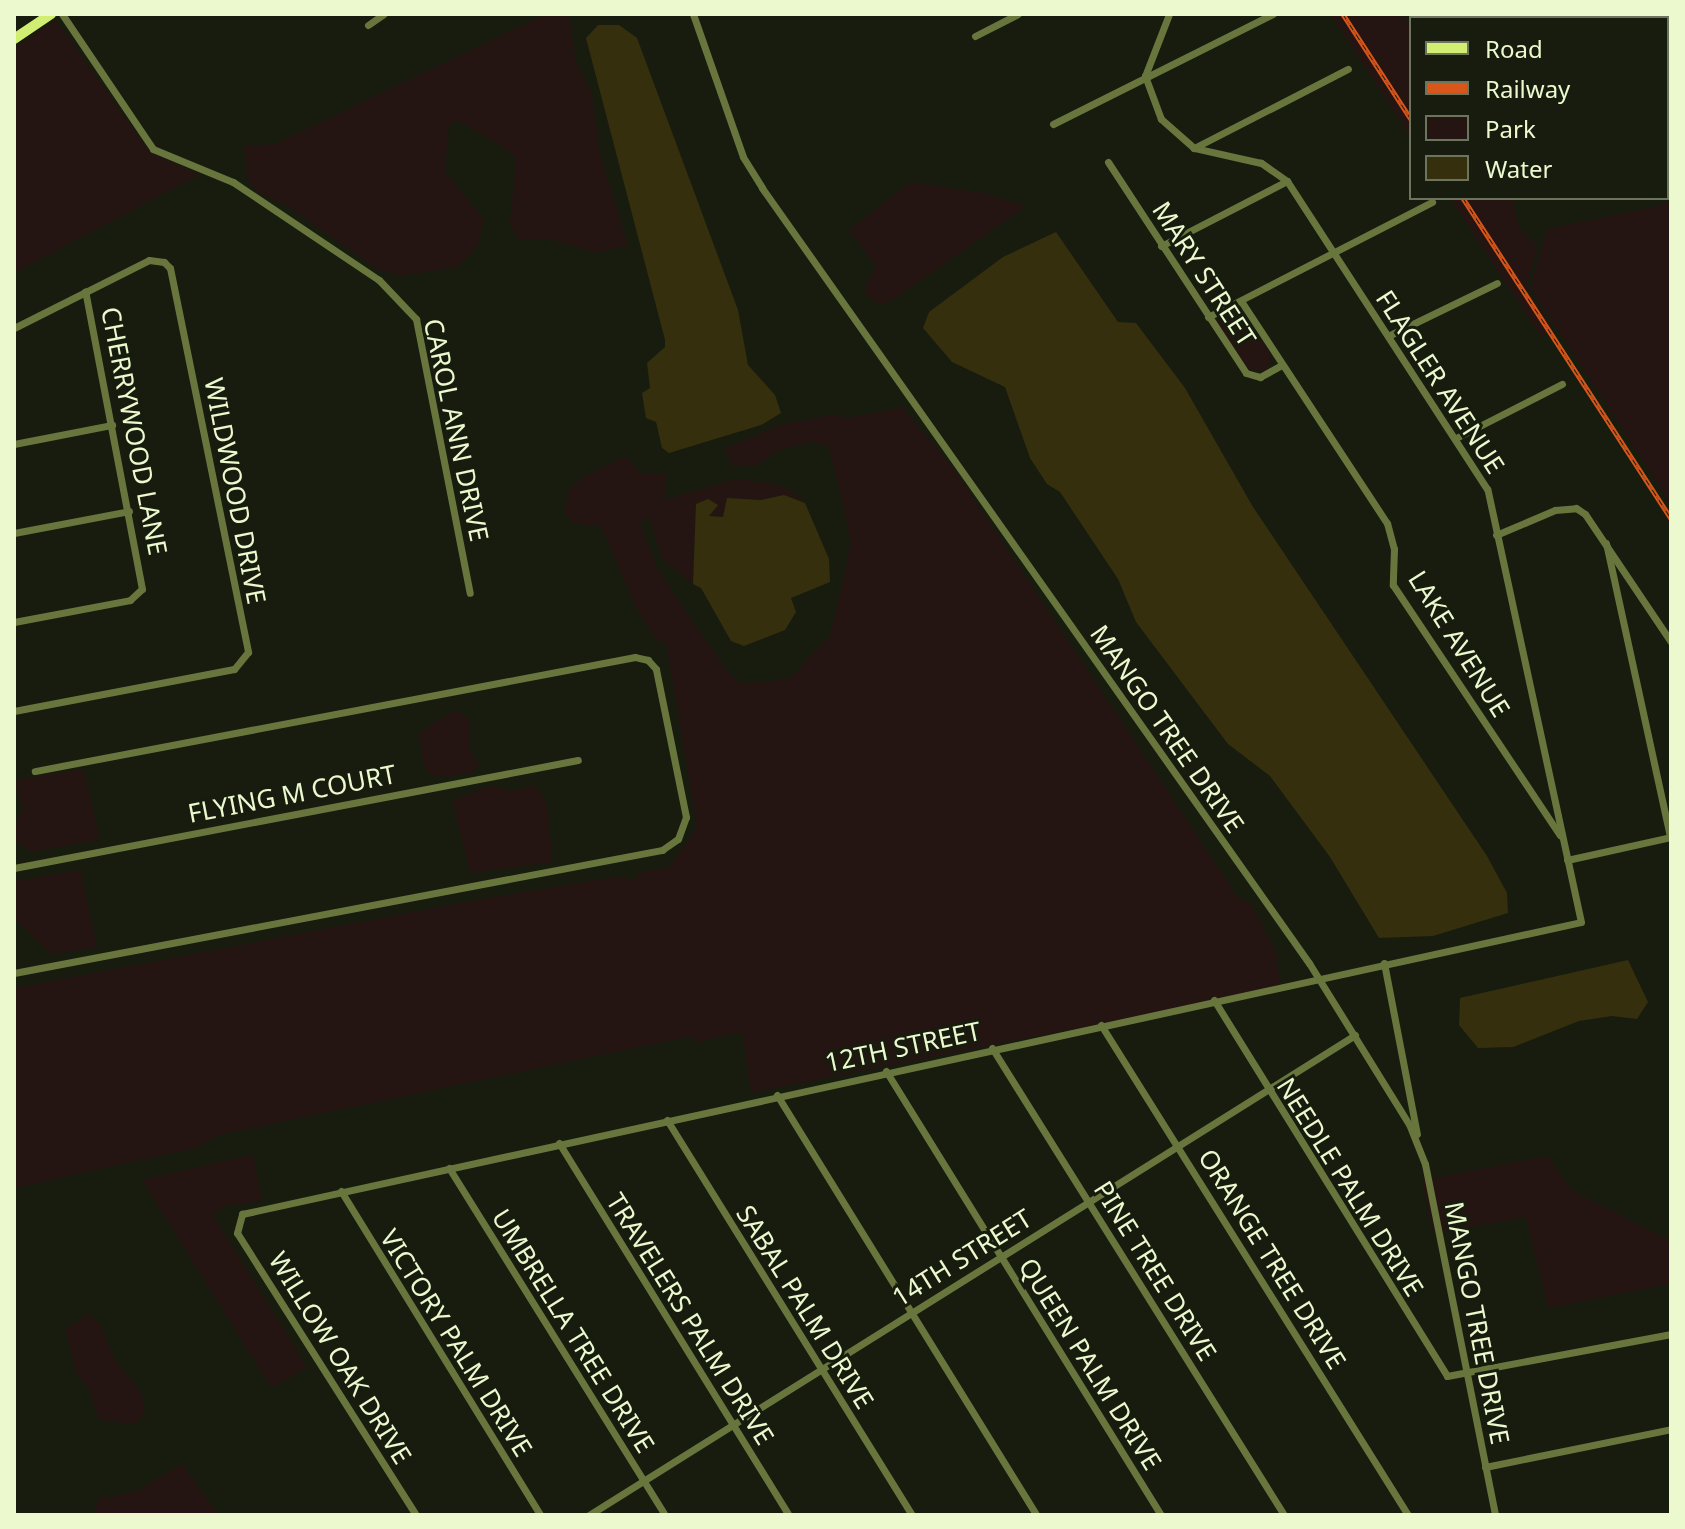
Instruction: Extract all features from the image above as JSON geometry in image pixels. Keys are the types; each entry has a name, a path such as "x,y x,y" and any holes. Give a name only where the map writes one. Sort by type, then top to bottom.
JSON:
{"street":[{"path":"14,39 51,14"},
{"name":"CAROL ANN DRIVE","path":"62,14 153,149 233,182 379,280 416,319 470,593"},
{"path":"368,25 384,14"},
{"name":"MANGO TREE DRIVE","path":"693,14 743,157 762,188 1318,977 1419,1144 1495,1515"},
{"path":"975,36 1018,14"},
{"path":"1145,76 1169,14"},
{"path":"1053,124 1273,14"},
{"path":"1194,148 1348,69"},
{"name":"FLAGLER AVENUE","path":"1145,76 1161,119 1194,148 1261,163 1287,181 1487,489 1581,922"},
{"name":"MARY STREET","path":"1108,162 1208,317 1253,378 1282,365"},
{"path":"1161,246 1287,181"},
{"path":"1208,317 1432,202"},
{"name":"WILDWOOD DRIVE","path":"14,328 149,260 164,262 170,268 248,652 234,669 14,711"},
{"path":"1388,336 1497,283"},
{"name":"CHERRYWOOD LANE","path":"14,622 138,595 143,580 85,291"},
{"name":"LAKE AVENUE","path":"1241,301 1387,523 1394,549 1393,585 1563,840"},
{"path":"1456,438 1562,384"},
{"path":"14,444 112,425"},
{"path":"1496,535 1566,507 1585,514 1671,642"},
{"path":"14,533 129,511"},
{"path":"1567,860 1670,837 1606,543"},
{"path":"14,973 662,850 678,839 686,817 656,669 648,660 635,657 35,771"},
{"name":"FLYING M COURT","path":"14,868 578,760"},
{"name":"12TH STREET","path":"237,1219 249,1210 1581,922"},
{"path":"1384,963 1419,1144"},
{"name":"NEEDLE PALM DRIVE","path":"1214,1000 1266,1090 1442,1371 1452,1377 1467,1374"},
{"name":"ORANGE TREE DRIVE","path":"1101,1025 1408,1515"},
{"name":"14TH STREET","path":"589,1515 1355,1035"},
{"name":"PINE TREE DRIVE","path":"992,1048 1284,1515"},
{"name":"QUEEN PALM DRIVE","path":"886,1071 1161,1515"},
{"path":"777,1095 1036,1515"},
{"name":"SABAL PALM DRIVE","path":"667,1120 912,1515"},
{"name":"TRAVELERS PALM DRIVE","path":"559,1143 789,1515"},
{"name":"UMBRELLA TREE DRIVE","path":"449,1168 665,1515"},
{"name":"VICTORY PALM DRIVE","path":"341,1191 540,1515"},
{"name":"WILLOW OAK DRIVE","path":"237,1219 237,1233 416,1515"},
{"path":"1467,1374 1671,1334"},
{"path":"1485,1467 1671,1429"}],"green space":[{"path":"546,14 569,14 576,62 592,95 601,158 628,245 596,253 554,240 519,240 510,223 516,156 460,121 449,125 445,172 484,219 478,246 457,267 401,276 377,269 289,207 258,193 247,180 244,146 275,144"},
{"path":"1330,14 1403,14 1409,22 1409,135"},
{"path":"56,20 149,151 199,175 14,273 14,48"},
{"path":"911,182 985,193 1027,206 891,301 880,304 867,296 865,285 876,266 849,230"},
{"path":"1451,200 1513,200 1519,227 1538,246 1526,287 1553,328 1542,338"},
{"path":"1671,203 1671,505 1530,287 1547,229"},
{"path":"1241,308 1272,356 1266,371 1249,370 1217,324 1222,314"},
{"path":"902,407 956,472 1237,896 1252,905 1277,954 1280,988 751,1093 742,1032 695,1043 692,1036 219,1135 199,1147 14,1188 14,988 481,899 613,877 636,879 639,872 669,867 697,827 666,642 657,642 635,605 601,526 575,524 564,512 568,491 582,477 626,456 641,474 667,473 664,500 735,479 774,483 795,493 805,503 784,495 761,500 727,498 724,517 709,516 708,499 693,545 693,584 662,559 649,517 640,521 657,569 727,671 741,684 789,679 830,635 851,542 828,446 813,442 782,449 755,466 732,466 725,448 783,424 838,414 844,419"},
{"path":"454,710 470,718 470,750 479,765 472,773 434,777 424,768 419,733"},
{"path":"84,769 100,840 31,852 16,841 14,826 23,808 14,780"},
{"path":"490,785 511,791 535,785 547,804 553,862 470,873 452,801"},
{"path":"81,870 97,947 52,954 14,919 14,881"},
{"path":"253,1154 262,1201 225,1206 213,1215 307,1367 271,1388 142,1180"},
{"path":"1548,1156 1571,1190 1671,1241 1671,1284 1548,1308 1526,1217 1433,1233 1422,1180"},
{"path":"88,1314 101,1326 115,1361 142,1393 145,1413 135,1424 99,1420 89,1389 76,1373 65,1330"},
{"path":"182,1464 219,1515 94,1515 98,1499 137,1491"}],"water":[{"path":"598,25 619,25 637,38 738,310 748,365 775,395 781,413 761,425 669,453 662,448 656,422 646,418 642,393 650,388 647,363 665,347 665,340 586,38"},
{"path":"1056,232 1118,322 1136,323 1185,388 1253,507 1487,856 1507,893 1508,913 1433,936 1379,938 1330,857 1270,776 1228,744 1136,622 1118,579 1060,492 1047,484 1030,458 1005,387 952,362 923,328 929,312 1003,257"},
{"path":"784,495 805,503 829,559 830,582 791,598 796,612 785,630 744,646 731,641 701,588 693,584 696,504 708,499 718,505 709,516 723,517 727,498 761,500"},
{"path":"1628,960 1648,1002 1637,1019 1612,1016 1579,1021 1513,1047 1478,1048 1459,1025 1460,998"}],"railway":[{"path":"1343,14 1409,116"},
{"path":"1464,200 1671,518"}]}
